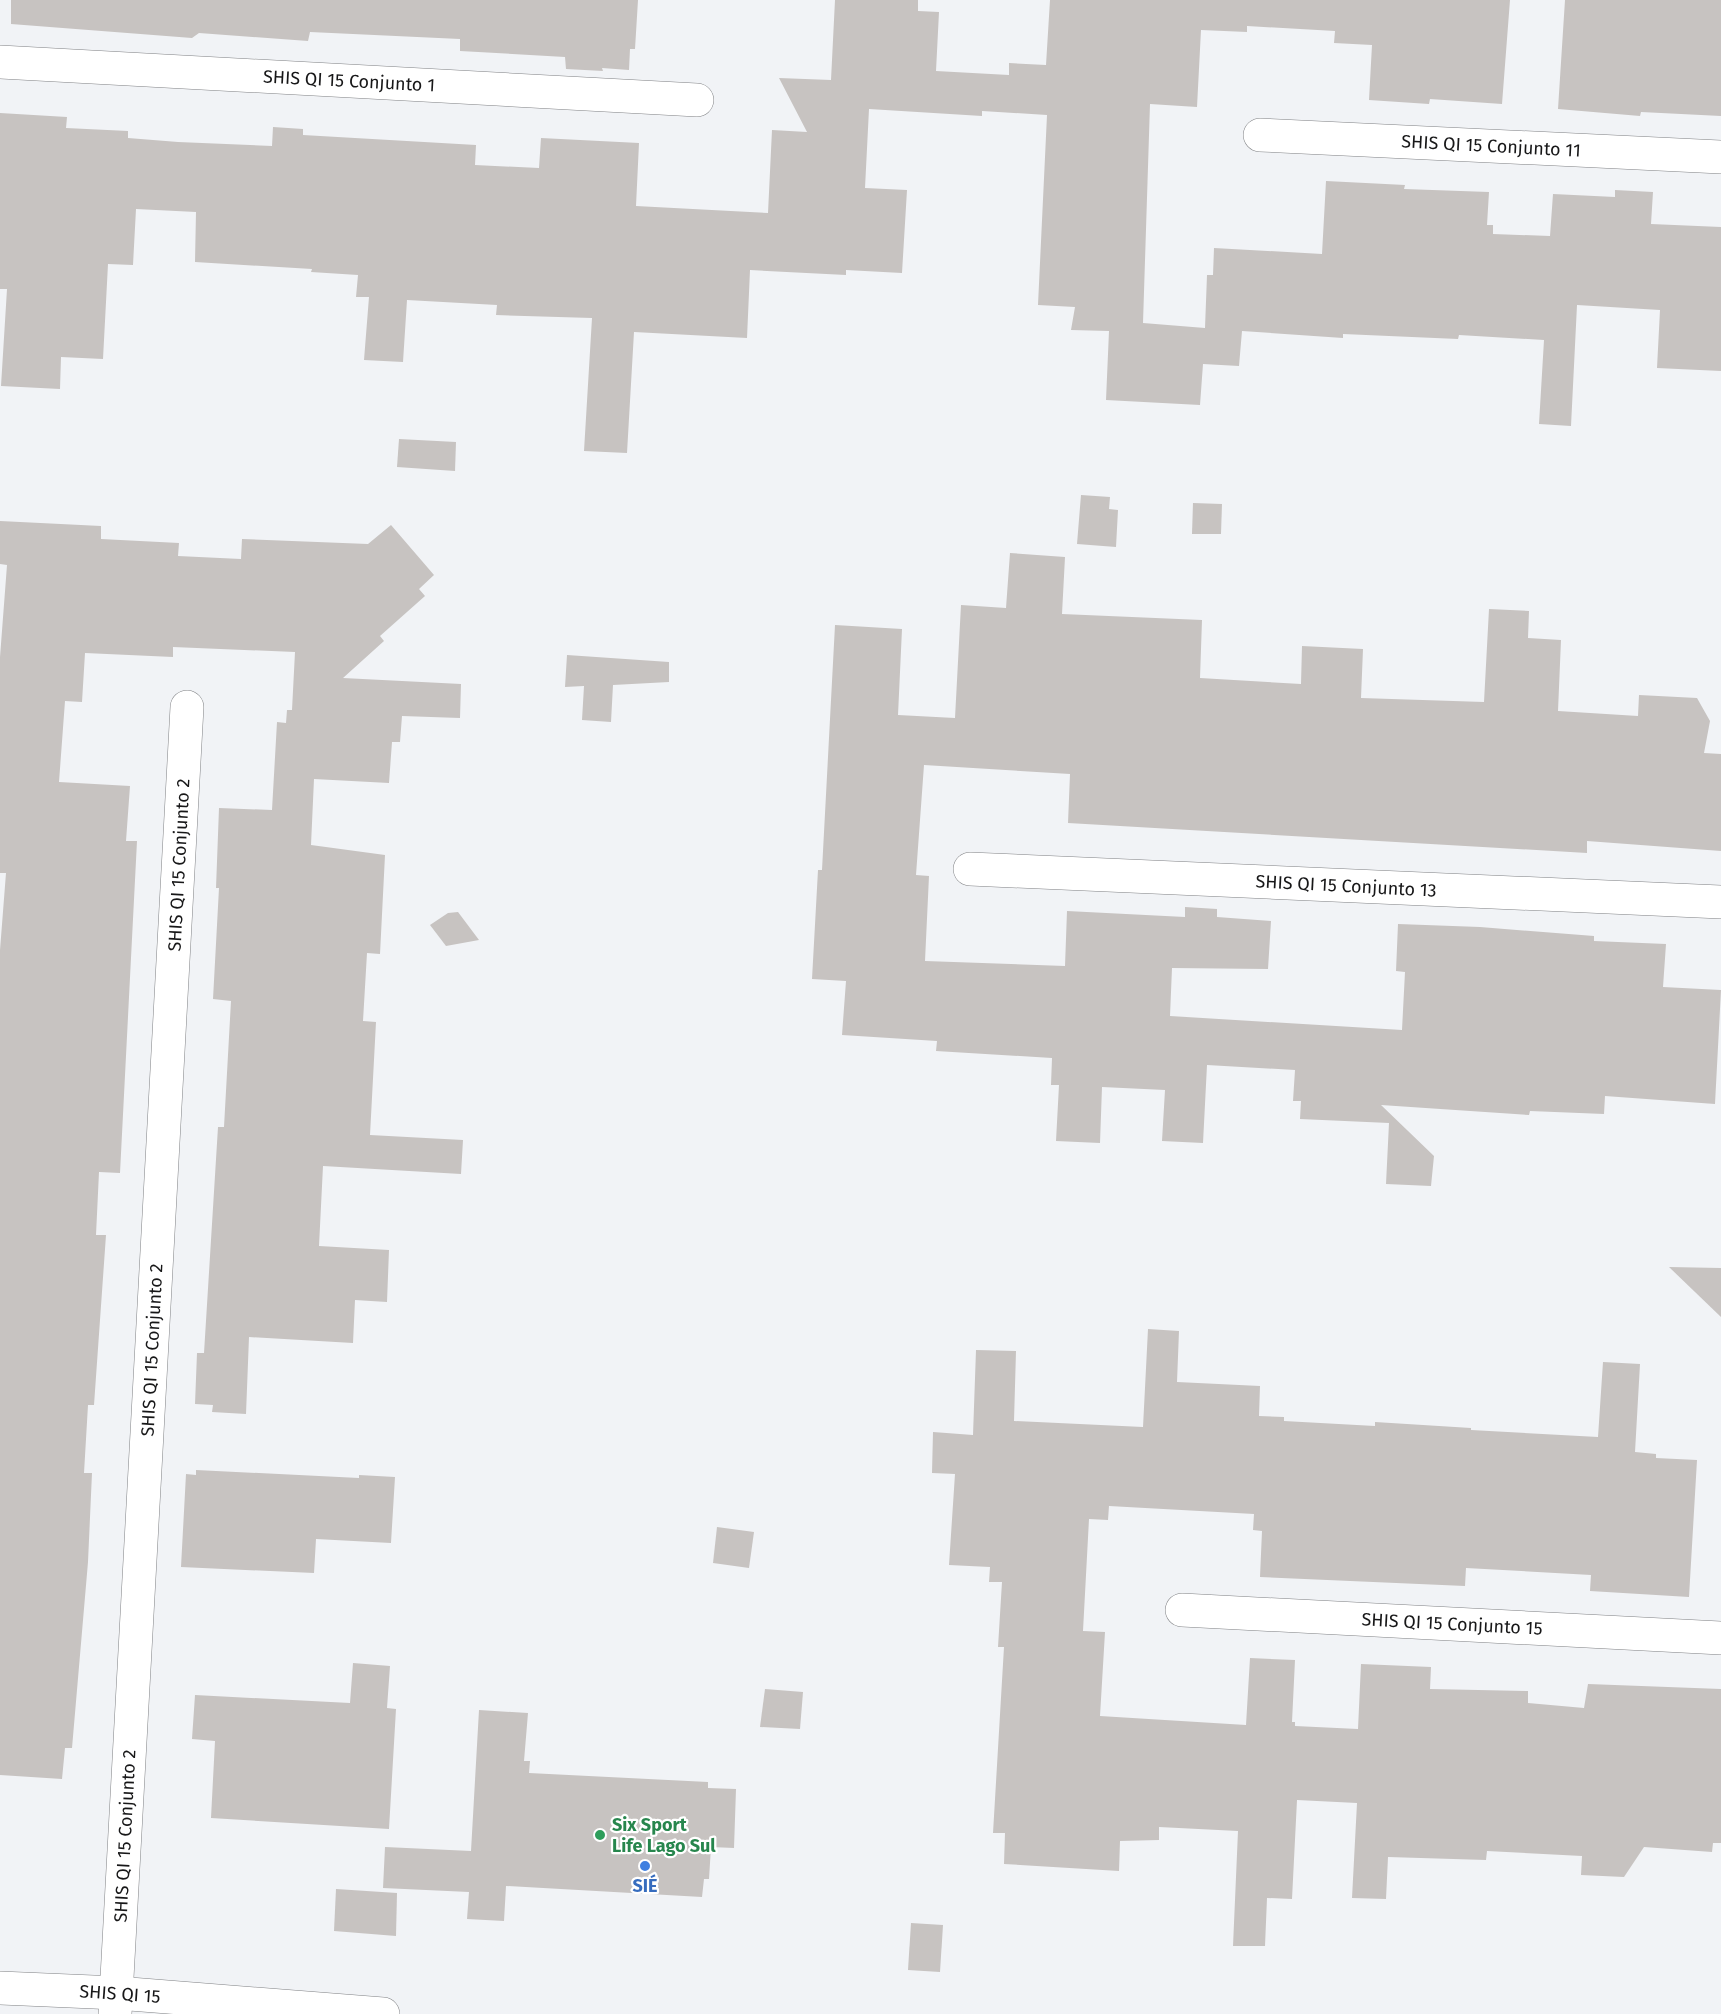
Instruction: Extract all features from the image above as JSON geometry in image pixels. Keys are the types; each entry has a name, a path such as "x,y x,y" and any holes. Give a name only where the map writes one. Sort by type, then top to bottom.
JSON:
{"street":[{"name":"SHIS QI 15 Conjunto 1","path":"0,62 697,100"},
{"name":"SHIS QI 15 Conjunto 11","path":"1260,135 1721,157"},
{"name":"SHIS QI 15 Conjunto 2","path":"116,2004 187,707"},
{"name":"SHIS QI 15 Conjunto 13","path":"970,869 1721,902"},
{"name":"SHIS QI 15 Conjunto 15","path":"1182,1610 1721,1638"},
{"name":"SHIS QI 15","path":"0,1988 116,2004 383,2014"}],"building":[{"path":"11,0 638,0 635,49 630,49 629,70 602,68 603,71 566,69 565,57 460,51 460,39 310,32 308,41 199,33 192,38 11,24"},
{"path":"835,0 918,0 918,11 939,12 936,71 1009,75 1009,63 1046,65 1050,0 1510,0 1502,104 1430,99 1429,104 1369,100 1372,45 1334,43 1335,31 1247,26 1247,32 1201,30 1197,107 1150,104 1143,323 1205,328 1207,275 1213,275 1214,248 1322,254 1326,181 1405,185 1404,189 1489,192 1487,225 1493,225 1493,234 1550,236 1553,194 1615,197 1615,190 1653,192 1651,224 1721,227 1721,371 1657,368 1660,310 1577,305 1571,426 1539,424 1544,340 1459,335 1458,339 1343,334 1343,338 1242,331 1239,366 1203,364 1200,405 1106,400 1109,331 1071,330 1075,307 1038,305 1047,115 982,111 982,116 869,109 865,188 907,190 902,273 846,270 846,275 750,270 747,338 634,332 627,453 584,451 592,318 496,315 497,305 407,300 403,362 364,360 369,297 356,297 358,275 311,272 312,269 195,262 196,212 136,209 133,265 108,264 103,359 61,357 60,389 1,386 7,289 0,289 0,113 67,117 66,128 128,131 128,138 178,142 272,146 273,127 303,129 303,135 476,145 475,165 539,168 541,138 639,143 636,206 768,213 772,130 807,132 779,78 831,80"},
{"path":"1565,0 1721,0 1721,116 1641,112 1640,116 1558,109"},
{"path":"399,439 456,442 455,471 397,467"},
{"path":"1081,495 1110,497 1109,509 1118,510 1116,547 1077,544"},
{"path":"1193,503 1222,504 1221,534 1192,534"},
{"path":"0,521 101,526 101,539 179,543 178,556 241,559 242,539 368,544 391,525 434,575 419,589 425,596 380,636 384,641 343,678 461,684 460,718 402,716 400,742 392,742 389,783 314,779 311,845 385,855 380,954 367,953 363,1021 376,1022 370,1135 463,1140 461,1174 323,1166 319,1246 389,1250 387,1302 355,1300 353,1343 249,1337 246,1414 212,1412 213,1405 195,1404 197,1353 204,1353 218,1127 224,1127 231,1001 213,999 219,888 216,888 219,808 272,810 277,722 286,723 287,710 292,710 295,652 173,647 173,657 85,653 82,702 65,701 59,782 130,786 126,841 137,841 120,1173 99,1172 96,1235 106,1235 94,1405 88,1405 84,1473 92,1473 88,1562 72,1748 65,1748 62,1779 0,1775 0,950 6,873 0,873 0,657 7,565 0,564"},
{"path":"1010,553 1065,557 1062,614 1202,620 1200,678 1301,684 1302,646 1363,649 1361,698 1484,702 1489,609 1529,611 1528,638 1561,640 1558,711 1638,716 1639,695 1697,698 1710,721 1704,753 1721,754 1721,851 1587,841 1587,853 1068,823 1070,774 924,765 916,875 929,876 925,961 1065,966 1067,911 1185,917 1185,907 1217,909 1217,917 1271,921 1268,969 1172,968 1170,1016 1402,1030 1405,972 1396,971 1398,924 1480,927 1594,936 1594,941 1666,944 1663,987 1721,990 1715,1104 1605,1096 1604,1114 1530,1111 1529,1115 1381,1105 1434,1156 1431,1186 1386,1184 1389,1123 1300,1119 1301,1101 1293,1101 1295,1070 1207,1065 1203,1143 1162,1141 1165,1090 1102,1087 1100,1143 1056,1141 1059,1085 1051,1085 1052,1058 936,1051 937,1041 842,1035 846,981 812,979 818,870 822,870 835,625 902,629 898,715 955,718 961,605 1006,608"},
{"path":"567,655 669,662 669,682 613,685 611,722 582,720 584,686 565,687"},
{"path":"458,912 479,940 446,946 430,925 448,913"},
{"path":"1669,1267 1721,1268 1721,1317"},
{"path":"1148,1329 1179,1331 1177,1382 1260,1386 1259,1416 1284,1417 1284,1421 1375,1426 1375,1422 1598,1437 1603,1362 1640,1364 1635,1452 1656,1454 1656,1458 1697,1460 1689,1597 1590,1591 1591,1575 1466,1568 1465,1586 1260,1577 1262,1531 1253,1530 1254,1514 1109,1506 1108,1520 1089,1519 1083,1631 1105,1632 1100,1716 1246,1725 1250,1658 1295,1660 1292,1722 1295,1722 1295,1726 1358,1729 1361,1664 1431,1667 1430,1689 1528,1691 1528,1703 1584,1708 1588,1684 1721,1689 1721,1843 1713,1843 1712,1852 1644,1847 1624,1877 1581,1875 1582,1856 1487,1851 1486,1860 1388,1857 1386,1899 1352,1898 1357,1803 1297,1800 1292,1899 1267,1898 1265,1946 1233,1946 1238,1831 1159,1827 1159,1840 1120,1841 1119,1871 1004,1864 1005,1833 993,1833 1004,1647 998,1647 1002,1582 989,1582 990,1567 949,1565 955,1474 932,1473 933,1432 973,1435 976,1350 1016,1351 1014,1421 1143,1427"},
{"path":"196,1470 359,1478 359,1475 395,1477 391,1543 316,1539 314,1573 181,1567 186,1474 196,1475"},
{"path":"717,1527 754,1532 749,1568 713,1563"},
{"path":"353,1663 390,1666 387,1708 396,1709 389,1829 211,1818 215,1741 192,1739 195,1695 350,1703"},
{"path":"765,1689 803,1692 800,1729 760,1727"},
{"path":"479,1710 528,1713 524,1761 530,1761 529,1773 708,1782 708,1788 736,1789 734,1848 711,1847 709,1879 704,1879 702,1897 506,1886 504,1921 467,1919 469,1892 383,1888 385,1847 471,1851"},
{"path":"336,1889 397,1893 396,1936 334,1931"},
{"path":"911,1923 943,1925 940,1972 908,1970"}],"place":[{"name":"Six Sport Life Lago Sul","path":"600,1835"},
{"name":"SIÉ","path":"645,1866"}]}
